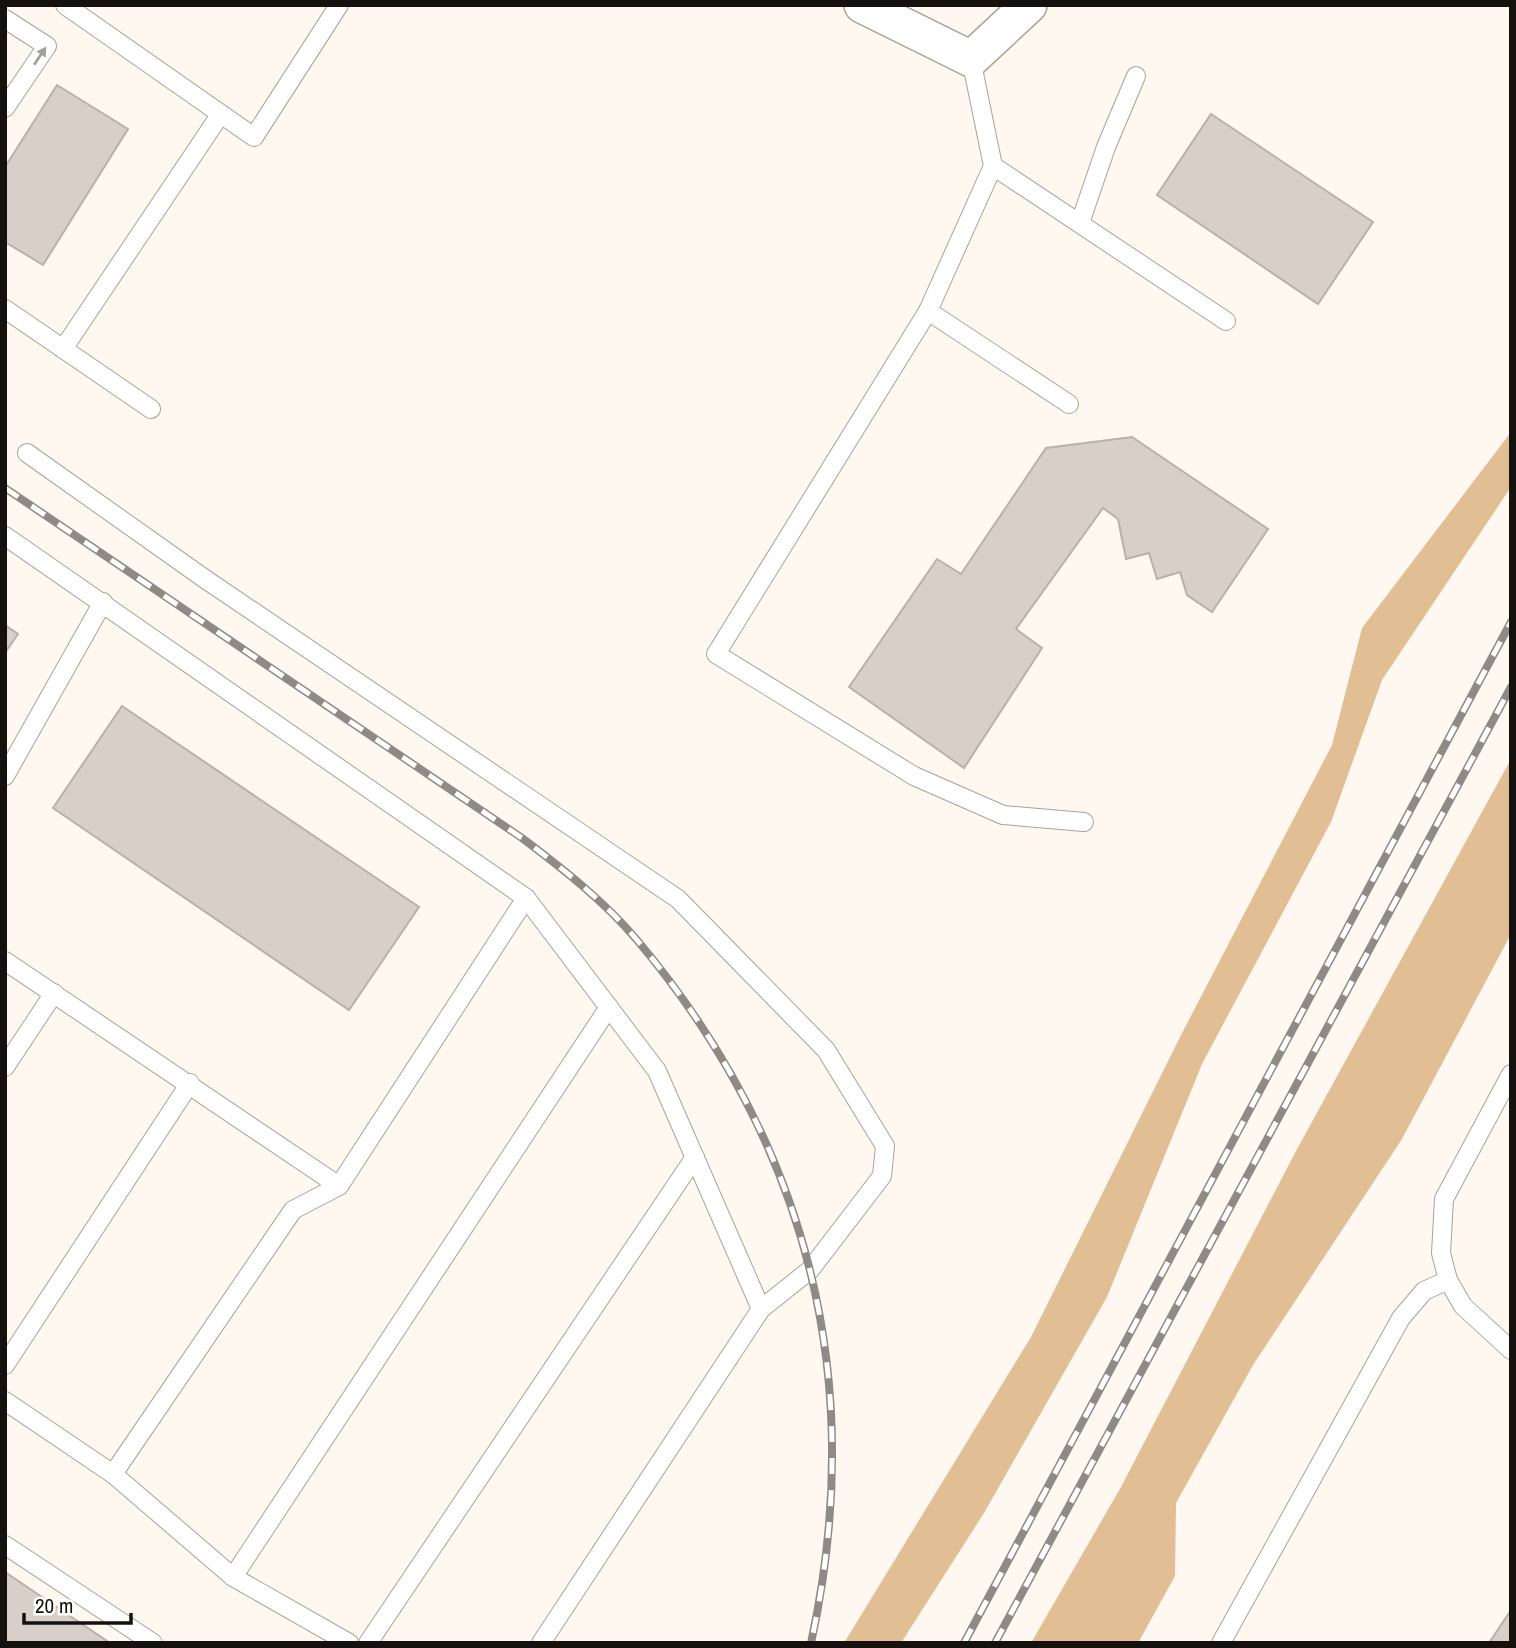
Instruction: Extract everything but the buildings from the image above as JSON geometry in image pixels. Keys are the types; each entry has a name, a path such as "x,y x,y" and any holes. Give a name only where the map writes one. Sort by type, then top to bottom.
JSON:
{"street":[{"path":"862,5 971,59 1029,5"}],"lane":[{"path":"65,5 254,138 339,5"},
{"path":"5,19 47,46 5,108"},
{"path":"971,59 993,166 928,311 716,654 914,776 1003,815 1084,822"},
{"path":"1080,223 1106,147 1136,76"},
{"path":"63,349 220,115"},
{"path":"993,166 1226,321"},
{"path":"5,309 151,409"},
{"path":"928,311 1069,404"},
{"path":"27,453 205,579 678,899 826,1050 885,1146 883,1176 810,1270 761,1310 541,1643"},
{"path":"5,536 526,898 657,1071 761,1310"},
{"path":"5,776 103,602"},
{"path":"113,1475 293,1210 339,1186 526,898"},
{"path":"5,961 190,1083 339,1186"},
{"path":"5,1067 54,993"},
{"path":"233,1577 609,1007"},
{"path":"1511,1074 1444,1199 1441,1254 1448,1280 1463,1306 1511,1350"},
{"path":"5,1365 190,1083"},
{"path":"368,1643 695,1157"},
{"path":"1221,1643 1401,1318 1424,1291 1448,1280"},
{"path":"5,1401 113,1475 233,1577 349,1643"},
{"path":"5,1545 153,1643"}],"shaded area":[{"path":"1511,432 1511,487 1382,680 1331,822 1202,1064 1107,1297 984,1513 901,1643 844,1643 1031,1337 1181,1035 1332,745 1362,628"},
{"path":"1511,759 1511,934 1402,1139 1253,1365 1176,1503 1175,1576 1138,1643 1031,1643 1121,1487 1296,1151"}],"railway":[{"path":"5,488 522,838 611,912 637,940 696,1018 745,1099 783,1183 810,1270 826,1359 832,1451 827,1546 811,1643"},
{"path":"964,1643 1511,622"},
{"path":"995,1643 1511,687"}]}
